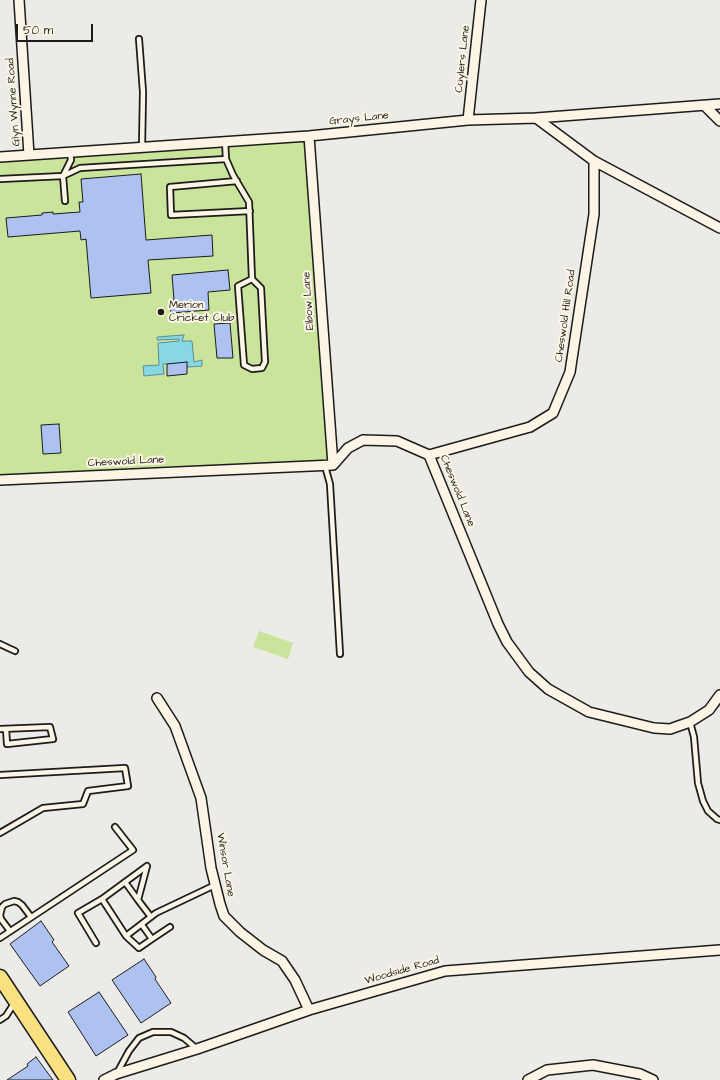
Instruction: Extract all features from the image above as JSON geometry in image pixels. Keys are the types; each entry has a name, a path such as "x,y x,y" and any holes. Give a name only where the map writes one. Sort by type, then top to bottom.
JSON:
{"main road":[{"path":"0,977 68,1080"}],"street":[{"name":"Glyn Wynne Road","path":"19,0 30,155"},
{"name":"Cuylers Lane","path":"468,120 481,0"},
{"name":"Grays Lane","path":"0,157 309,136 468,120 536,118 720,104"},
{"path":"705,106 720,121"},
{"path":"536,118 594,161 720,228"},
{"name":"Elbow Lane","path":"309,136 329,466"},
{"name":"Cheswold Hill Road","path":"429,455 530,427 553,413 570,372 594,214 594,161"},
{"name":"Cheswold Lane","path":"0,480 329,466 348,448 363,440 397,441 429,455 498,624 507,642 529,672 548,689 589,712 654,728 670,729 690,722 709,710 720,695"},
{"name":"Winsor Lane","path":"157,698 175,726 201,798 211,868 224,916 240,932 263,950 282,961 295,980 308,1010"},
{"name":"Woodside Road","path":"104,1080 116,1074 198,1049 308,1010 445,971 720,950"},
{"path":"528,1080 547,1070 593,1065 640,1074 653,1080"}],"lane":[{"path":"139,39 143,92 142,147"},
{"path":"225,141 226,159 250,202 252,279 261,288 265,362 262,368 252,369 244,365 238,286 252,279"},
{"path":"65,201 63,176 71,160 70,152"},
{"path":"0,179 63,176 80,168 226,159"},
{"path":"237,181 170,187 171,215 250,211"},
{"path":"329,466 340,654"},
{"path":"0,644 15,651"},
{"path":"690,722 694,737 698,783 703,801 708,811 720,820"},
{"path":"0,729 50,727 53,739 8,744 6,729"},
{"path":"0,775 125,768 128,786 88,791 83,804 43,808 0,833"},
{"path":"0,938 133,850 115,827"},
{"path":"96,943 78,913 102,899 147,866 138,900"},
{"path":"125,882 151,917"},
{"path":"126,936 156,913 215,885"},
{"path":"102,899 126,936 139,948 170,927"},
{"path":"10,931 1,919 0,915 5,904 14,901 18,902 32,917"},
{"path":"142,925 152,939"},
{"path":"0,1020 6,1016 16,1001"},
{"path":"116,1074 129,1051 139,1038 154,1032 171,1032 184,1038 198,1049"}],"green space":[{"name":"Merion Cricket Club","path":"309,136 333,465 0,480 0,159"},
{"path":"259,631 293,643 288,659 253,647"}],"water":[{"path":"184,335 182,341 192,341 194,362 202,360 202,366 187,367 186,363 163,364 164,374 144,376 143,366 159,365 158,343 179,341 179,339 157,340 157,337"}],"building":[{"path":"141,174 146,240 212,235 213,256 148,260 151,293 91,298 86,239 81,240 80,231 8,237 6,218 42,215 42,213 53,212 53,214 80,212 79,202 83,202 81,179"},
{"path":"228,270 230,290 208,292 209,310 171,313 170,300 174,300 172,275"},
{"path":"230,323 233,358 217,358 214,324"},
{"path":"187,362 187,374 167,376 167,364"},
{"path":"59,424 61,453 43,454 41,425"},
{"path":"41,921 54,940 52,942 69,966 40,986 10,944"},
{"path":"144,959 171,1003 141,1023 112,980"},
{"path":"99,992 128,1035 96,1056 68,1012"},
{"path":"36,1057 53,1080 7,1080 28,1066 27,1064"}],"place":[{"name":"Merion Cricket Club","path":"161,312"}]}
